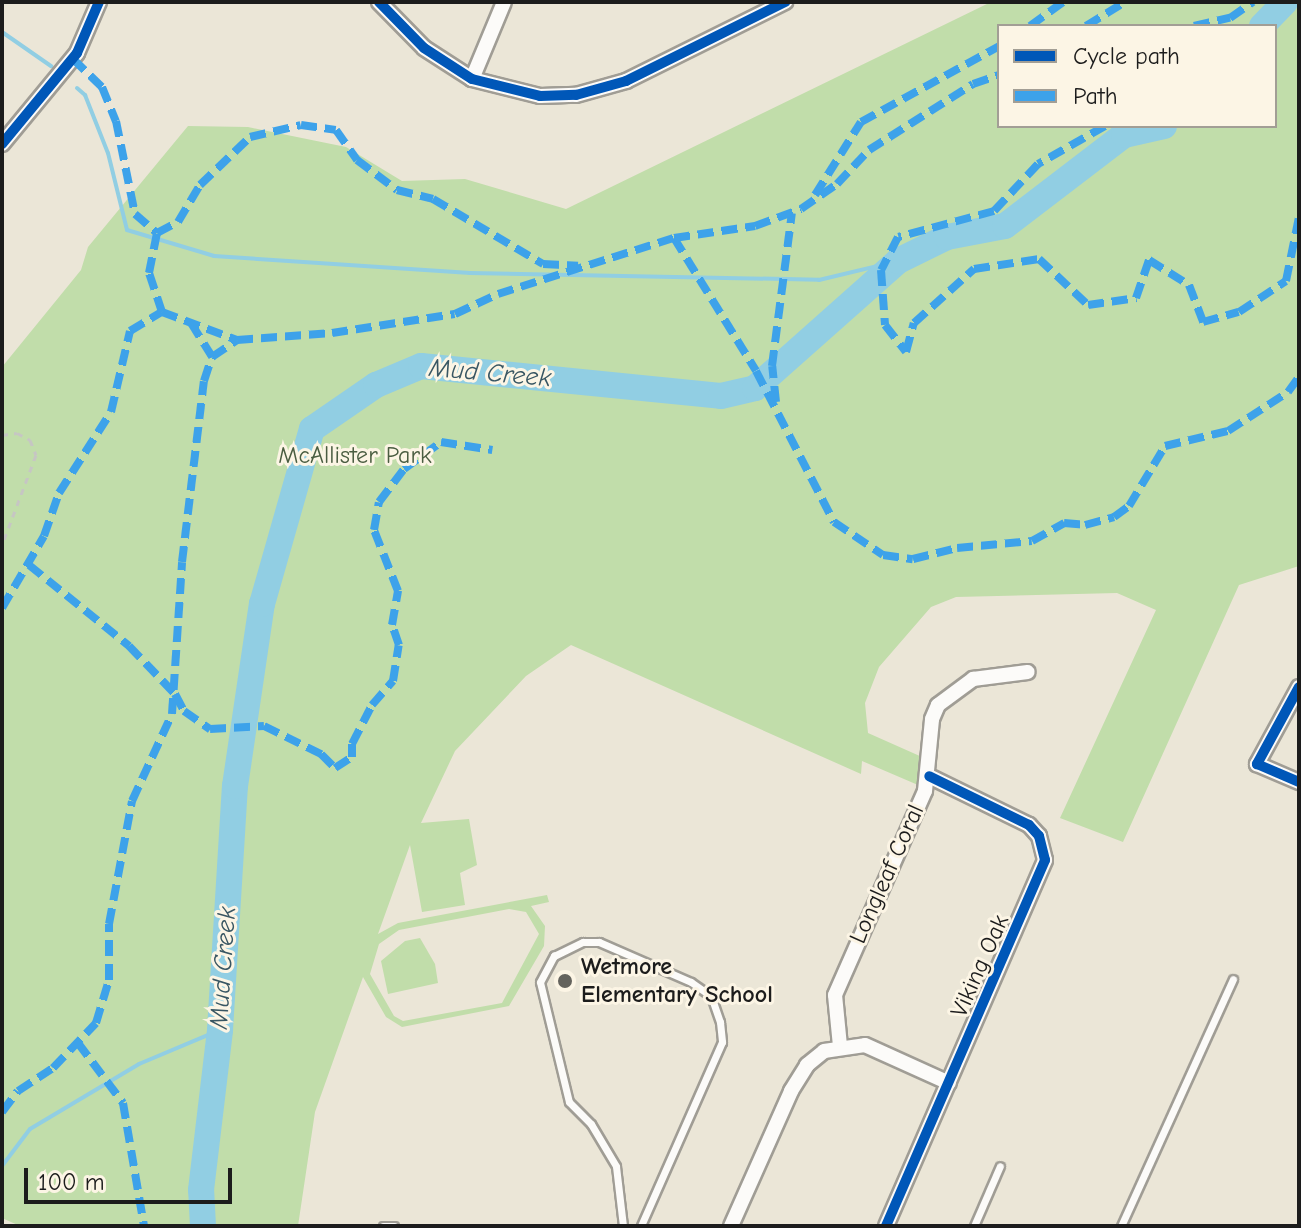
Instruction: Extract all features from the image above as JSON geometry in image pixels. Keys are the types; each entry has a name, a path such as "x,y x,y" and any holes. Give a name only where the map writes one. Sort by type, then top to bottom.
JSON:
{"street":[{"path":"2,144 77,53 99,2"},
{"path":"379,2 424,48 472,79 540,96 596,91 785,2"},
{"path":"472,79 504,2"},
{"name":"Longleaf Coral","path":"840,1046 835,1016 839,984 929,776 932,719 942,700 973,679 1028,672"},
{"path":"1299,687 1257,764 1299,782"},
{"name":"Viking Oak","path":"886,1226 1045,860 1039,836 1029,825 929,776"},
{"path":"731,1226 801,1074 824,1051 840,1046 881,1050 949,1083"}],"lane":[{"path":"623,1226 616,1166 591,1124 569,1102 540,982 554,956 583,942 599,942 691,982 711,996 720,1022 722,1042 641,1226"},
{"path":"1121,1226 1233,979"},
{"path":"974,1226 1000,1166"},
{"path":"383,1226 394,1226"}],"path":[{"path":"2,435 17,433 30,440 36,455 2,545"}],"green space":[{"name":"McAllister Park","path":"991,2 1299,2 1299,566 1239,585 1123,842 1060,818 1156,610 1117,593 956,597 931,607 879,667 865,703 868,733 922,757 918,785 862,761 861,774 571,645 526,676 455,751 421,823 469,819 477,865 460,873 465,905 422,912 410,845 378,934 398,923 547,895 549,902 531,906 545,926 544,946 509,1006 402,1027 386,1017 363,977 315,1112 298,1226 20,1226 2,1218 2,367 81,270 88,247 188,126 248,127 346,147 402,181 465,179 566,209","holes":["509,909 526,912 539,934 502,1003 403,1021 394,1016 370,974 379,944 399,930"]},
{"path":"420,938 435,964 438,983 388,994 381,961 405,941"}],"waterway":[{"name":"Mud Creek","path":"1264,24 1285,2"},
{"path":"2,32 51,66"},
{"path":"77,88 85,95 108,153 127,230 214,256 470,273 819,280 898,261"},
{"name":"Mud Creek","path":"203,1226 201,1190 220,1030 235,786 262,604 312,429 376,385 421,366 721,396 755,388 898,261 947,237 1005,226 1124,135 1155,128"},
{"path":"2,1166 30,1129 139,1064 220,1030"}],"marked path":[{"path":"1033,24 1063,2"},
{"path":"1089,24 1125,2"},
{"path":"1203,24 1230,18 1253,2"},
{"path":"815,195 861,122 997,47"},
{"path":"73,59 102,87 116,121 135,214 157,233"},
{"path":"2,608 44,536 59,493 111,412 130,331 162,312 237,340 332,333 455,314 498,294 674,238 755,226 801,209 837,184 869,150 973,84 997,76"},
{"path":"162,312 149,273 157,233 178,222 200,185 250,137 301,125 336,130 357,160 397,190 433,199 543,264 578,266"},
{"path":"1101,128 1038,164 994,211 898,237 881,270 885,325 906,352 914,323 974,269 1039,259 1088,305 1136,298 1149,260 1189,285 1203,322 1239,312 1286,281 1299,217"},
{"path":"776,402 772,366 792,213"},
{"path":"674,238 756,371 834,522 883,555 913,559 957,548 1032,541 1064,523 1085,525 1114,517 1129,506 1165,446 1228,431 1288,392 1299,377"},
{"path":"191,323 212,357"},
{"path":"2,1112 18,1091 53,1068 96,1023 109,980 109,924 132,801 172,714 182,562 204,381 212,357 237,340"},
{"path":"29,565 129,646 175,694 184,711 210,729 264,726 321,754 335,768 352,757 352,744 372,705 393,681 399,645 392,625 398,591 374,530 379,502 404,469 441,442 492,450"},
{"path":"78,1043 123,1103 144,1226"}],"cycle path":[{"path":"2,144 77,53 99,2"},
{"path":"379,2 424,48 472,79 540,96 576,95 626,81 785,2"},
{"path":"1299,687 1257,764 1299,782"},
{"path":"886,1226 1045,860 1039,836 1029,825 929,776"}],"place":[{"name":"Wetmore Elementary School","path":"565,981"}]}
